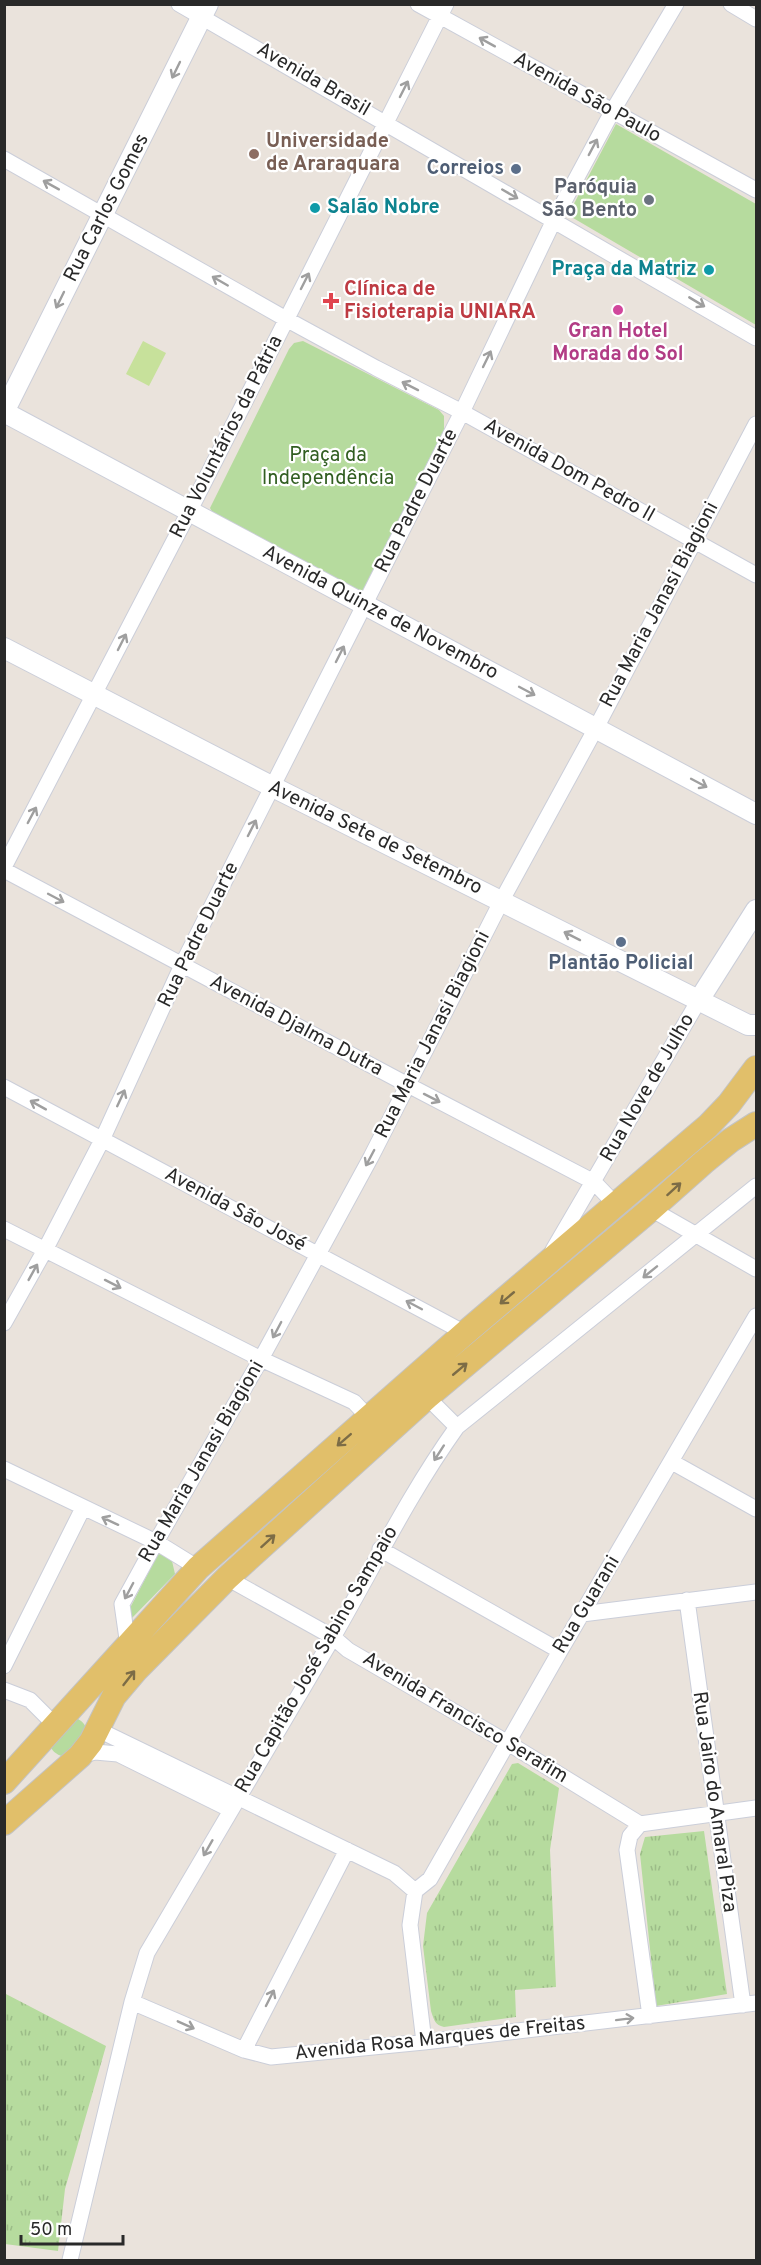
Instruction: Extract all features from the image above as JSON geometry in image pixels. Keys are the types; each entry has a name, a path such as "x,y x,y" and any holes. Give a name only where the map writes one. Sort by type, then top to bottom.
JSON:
{"main road":[{"path":"4,1782 198,1568 465,1333 708,1126 729,1104 756,1068"},
{"path":"4,1823 73,1763 91,1743 114,1696 136,1670 226,1578 427,1397 731,1140 756,1124"},
{"path":"615,1204 620,1223 616,1239"},
{"path":"62,1717 90,1718 98,1727"},
{"path":"38,1743 40,1753 56,1768 73,1763"}],"street":[{"name":"Avenida Brasil","path":"179,4 205,11 387,123 756,338"},
{"name":"Avenida São Paulo","path":"418,4 443,10 612,112 756,190"},
{"name":"Rua Padre Duarte","path":"4,1323 102,1140 182,965 462,412 554,220 612,112 676,4"},
{"path":"731,4 756,19"},
{"name":"Rua Voluntários da Pátria","path":"4,869 189,512 443,10"},
{"name":"Rua Carlos Gomes","path":"4,412 102,214 153,119 205,11"},
{"name":"Avenida Dom Pedro II","path":"4,159 286,319 462,412 756,575"},
{"name":"Avenida Quinze de Novembro","path":"4,412 756,814"},
{"name":"Rua Maria Janasi Biagioni","path":"128,1646 122,1604 261,1359 408,1086 502,900 596,728 756,424"},
{"name":"Avenida Sete de Setembro","path":"4,648 273,787 502,900 754,1029"},
{"name":"Avenida Djalma Dutra","path":"4,869 408,1086 594,1182 615,1204"},
{"name":"Rua Nove de Julho","path":"542,1269 699,1000 756,910"},
{"name":"Avenida São José","path":"4,1087 465,1333"},
{"name":"Rua Capitão José Sabino Sampaio","path":"70,2260 132,2002 147,1953 442,1448 457,1427 756,1186"},
{"path":"651,1209 756,1269"},
{"path":"4,1229 261,1359 354,1401 369,1418"},
{"name":"Rua Guarani","path":"415,1891 430,1879 756,1316"},
{"path":"427,1397 457,1427"},
{"path":"672,1462 756,1509"},
{"path":"4,1469 156,1542 198,1568"},
{"path":"4,1666 83,1508"},
{"path":"381,1549 560,1651"},
{"name":"Avenida Francisco Serafim","path":"226,1578 333,1637 348,1650 508,1743 640,1824"},
{"path":"582,1614 756,1592"},
{"name":"Rua Jairo do Amaral Piza","path":"687,1600 715,1814 750,2004"},
{"path":"4,1690 30,1700 62,1717"},
{"path":"98,1727 107,1734 215,1784 234,1804"},
{"path":"73,1763 95,1752 118,1754 347,1850 394,1873 415,1891 410,1925 424,2042"},
{"path":"650,2016 627,1850 630,1836 640,1824 756,1808"},
{"path":"244,2050 347,1850"},
{"name":"Avenida Rosa Marques de Freitas","path":"132,2002 244,2050 271,2057 424,2042 750,2004"}],"green space":[{"name":"Praça da Matriz","path":"616,124 756,204 756,325 568,215"},
{"path":"143,341 166,353 149,386 126,374"},
{"name":"Praça da Independência","path":"303,341 439,410 444,416 444,431 366,587 361,592 355,593 215,517 210,508 289,349 294,343"},
{"path":"158,1554 172,1561 175,1574 131,1619 130,1608"},
{"path":"76,1718 84,1725 87,1736 64,1757 58,1755 49,1743"},
{"path":"518,1763 559,1788 550,1850 556,1987 515,1990 516,2017 444,2027 435,2022 431,2011 423,1946 427,1913 512,1764"},
{"path":"704,1831 727,1994 656,2006 640,1854 645,1837"},
{"path":"4,1993 106,2046 65,2189 58,2251 5,2244"}],"place":[{"name":"Universidade de Araraquara","path":"254,154"},
{"name":"Correios","path":"516,169"},
{"name":"Paróquia São Bento","path":"649,200"},
{"name":"Salão Nobre","path":"315,208"},
{"name":"Praça da Matriz","path":"709,270"},
{"name":"Clínica de Fisioterapia UNIARA","path":"331,301"},
{"name":"Gran Hotel Morada do Sol","path":"618,310"},
{"name":"Plantão Policial","path":"621,942"}]}
